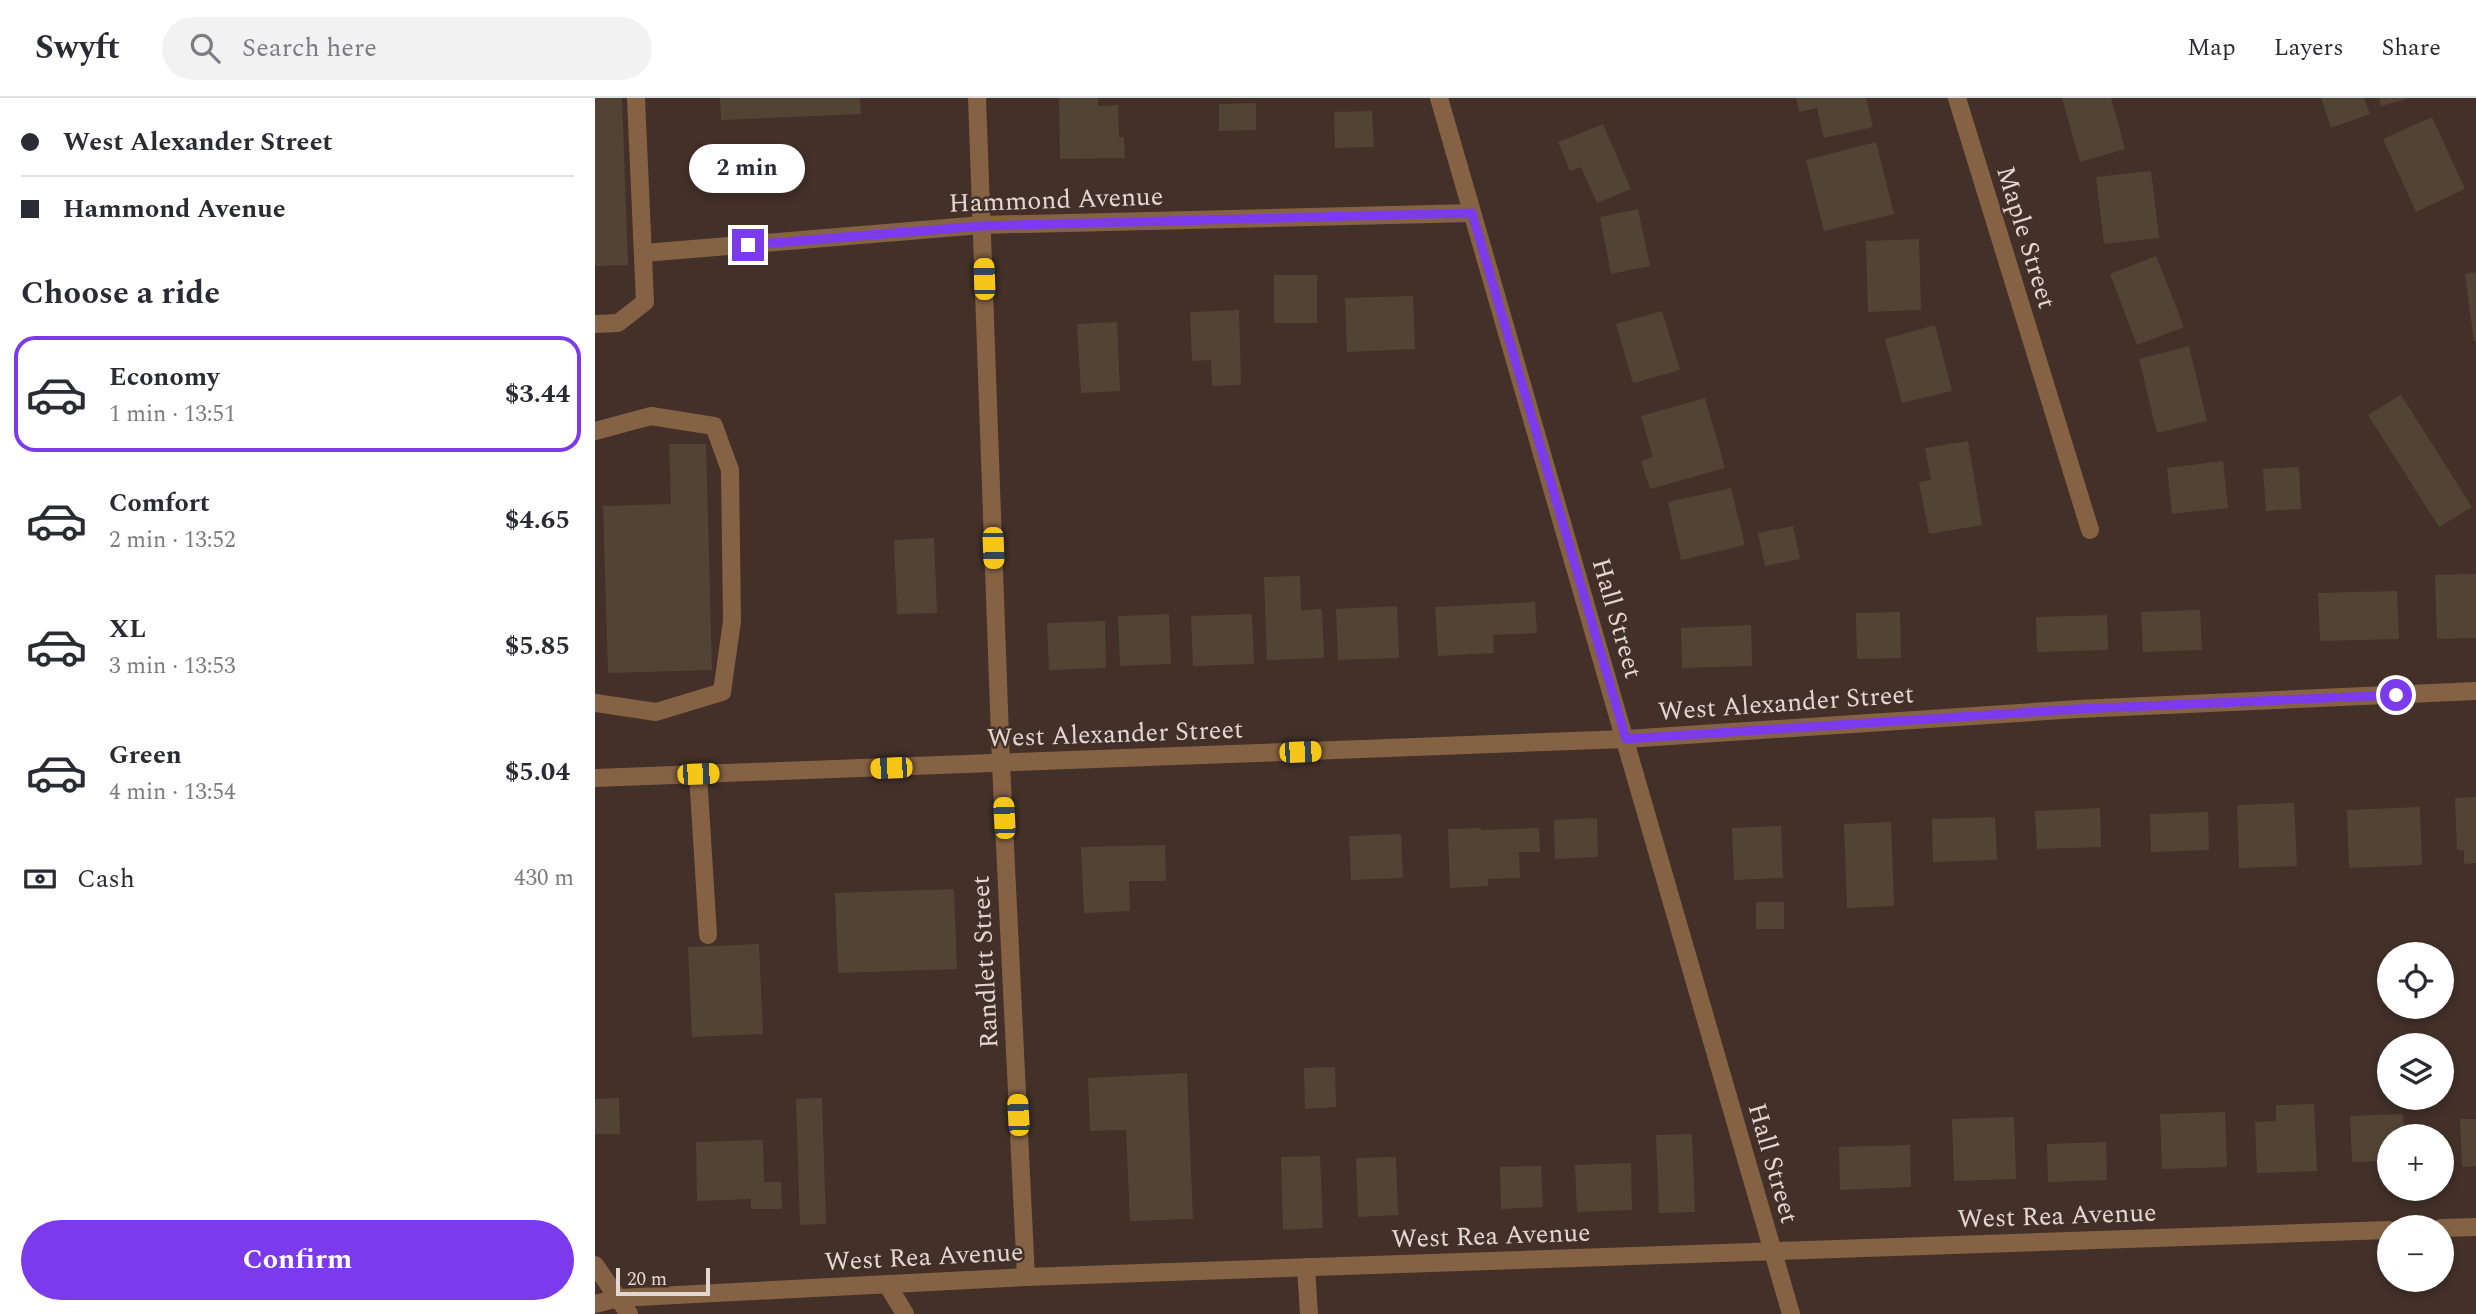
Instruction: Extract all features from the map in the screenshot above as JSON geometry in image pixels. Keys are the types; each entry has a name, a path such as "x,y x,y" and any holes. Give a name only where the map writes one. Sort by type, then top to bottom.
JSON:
{"street":[{"path":"595,324 618,323 645,302 636,98"},
{"name":"Randlett Street","path":"977,98 1001,764 1026,1277"},
{"name":"Hall Street","path":"1439,98 1791,1314"},
{"name":"Maple Street","path":"1957,98 2090,530"},
{"name":"Hammond Avenue","path":"644,253 982,226 1472,213"},
{"path":"595,431 651,416 714,426 730,470 732,621 722,692 656,712 595,703"},
{"name":"West Alexander Street","path":"595,778 1626,739 2078,709 2476,691"},
{"path":"698,774 709,935"},
{"path":"2454,1228 2476,1227"},
{"name":"West Rea Avenue","path":"595,1304 619,1298 1026,1277 2377,1230"},
{"path":"595,1265 629,1314"},
{"path":"1306,1268 1309,1314"},
{"path":"887,1284 905,1314"}],"building":[{"path":"595,98 622,98 628,265 595,266"},
{"path":"720,98 860,98 861,114 721,120"},
{"path":"1059,98 1098,98 1098,106 1118,105 1119,137 1124,137 1125,158 1060,159"},
{"path":"1796,98 1866,98 1873,127 1824,138 1817,108 1799,112"},
{"path":"2062,98 2111,98 2125,149 2080,162"},
{"path":"2321,98 2364,98 2370,114 2331,128"},
{"path":"2379,98 2406,98 2407,99 2381,106"},
{"path":"1256,103 1256,130 1219,131 1219,104"},
{"path":"1372,111 1374,147 1335,148 1334,112"},
{"path":"2432,117 2465,189 2416,212 2383,139"},
{"path":"1603,124 1631,189 1597,203 1581,167 1570,171 1558,142"},
{"path":"1876,142 1894,214 1824,231 1806,160"},
{"path":"2151,171 2159,238 2104,244 2096,177"},
{"path":"1638,209 1650,266 1611,274 1600,217"},
{"path":"1919,239 1921,310 1868,312 1866,241"},
{"path":"2156,256 2184,327 2137,345 2110,274"},
{"path":"2476,272 2476,341 2474,342 2465,274"},
{"path":"1274,275 1317,275 1317,323 1274,323"},
{"path":"1413,296 1415,349 1347,352 1345,298"},
{"path":"1239,310 1241,385 1212,386 1211,360 1192,361 1190,312"},
{"path":"1662,311 1680,370 1633,383 1616,324"},
{"path":"1117,322 1120,391 1081,393 1077,324"},
{"path":"1935,325 1952,391 1902,403 1885,339"},
{"path":"2189,346 2207,421 2157,433 2139,359"},
{"path":"2401,395 2472,507 2439,527 2368,415"},
{"path":"1705,398 1725,468 1650,489 1641,461 1653,457 1641,416"},
{"path":"1968,441 1982,525 1929,534 1919,482 1931,480 1925,448"},
{"path":"669,444 706,444 712,670 608,673 603,506 671,504"},
{"path":"2223,461 2228,508 2172,514 2167,468"},
{"path":"2299,467 2301,509 2266,511 2263,469"},
{"path":"1731,488 1745,545 1681,560 1668,502"},
{"path":"1793,526 1800,559 1765,566 1758,533"},
{"path":"934,538 937,613 897,614 894,540"},
{"path":"2476,574 2476,638 2437,639 2435,575"},
{"path":"1300,576 1301,610 1322,609 1324,658 1267,660 1264,577"},
{"path":"2397,591 2399,639 2320,641 2318,593"},
{"path":"1535,602 1537,633 1493,635 1494,653 1438,656 1435,607"},
{"path":"1397,606 1399,658 1338,660 1336,609"},
{"path":"2200,610 2202,650 2143,652 2141,612"},
{"path":"1900,612 1901,658 1857,659 1856,613"},
{"path":"1169,614 1171,664 1120,666 1118,616"},
{"path":"1252,614 1254,664 1193,666 1191,616"},
{"path":"2107,615 2108,650 2037,652 2036,617"},
{"path":"1105,621 1106,668 1049,670 1047,623"},
{"path":"1751,625 1752,666 1682,668 1681,628"},
{"path":"2476,797 2476,863 2464,864 2464,850 2457,850 2455,798"},
{"path":"2294,803 2297,866 2239,868 2237,805"},
{"path":"2420,807 2422,865 2349,868 2347,810"},
{"path":"2100,808 2101,847 2037,849 2035,811"},
{"path":"2208,812 2209,850 2151,852 2150,814"},
{"path":"1995,817 1997,860 1933,862 1932,819"},
{"path":"1597,818 1598,857 1555,859 1554,820"},
{"path":"1891,822 1894,906 1847,908 1844,824"},
{"path":"1781,826 1783,878 1734,880 1732,828"},
{"path":"1539,828 1540,852 1519,852 1520,878 1488,879 1488,886 1450,888 1448,829"},
{"path":"1401,834 1403,878 1351,880 1349,836"},
{"path":"1165,845 1166,881 1129,881 1130,911 1084,913 1081,847"},
{"path":"954,889 957,969 838,973 835,893"},
{"path":"1756,902 1784,902 1784,929 1756,929"},
{"path":"759,944 763,1034 692,1037 688,947"},
{"path":"1335,1067 1336,1107 1305,1109 1304,1068"},
{"path":"1187,1073 1193,1219 1130,1221 1126,1130 1090,1131 1088,1078"},
{"path":"619,1098 620,1134 595,1134 595,1099"},
{"path":"822,1098 826,1224 800,1225 796,1099"},
{"path":"2314,1104 2317,1171 2257,1173 2255,1122 2276,1121 2276,1105"},
{"path":"2225,1112 2227,1167 2162,1169 2160,1114"},
{"path":"2403,1114 2403,1124 2377,1124 2377,1161 2352,1162 2350,1116"},
{"path":"2014,1117 2016,1179 1954,1181 1952,1119"},
{"path":"2460,1119 2476,1119 2476,1166 2462,1167"},
{"path":"1692,1134 1695,1212 1659,1213 1656,1135"},
{"path":"763,1140 764,1182 781,1182 782,1209 751,1209 751,1199 697,1201 696,1142"},
{"path":"2106,1142 2107,1180 2048,1182 2047,1144"},
{"path":"1910,1145 1911,1187 1840,1190 1839,1147"},
{"path":"1320,1156 1323,1228 1283,1230 1281,1157"},
{"path":"1396,1157 1398,1215 1358,1217 1356,1158"},
{"path":"1631,1163 1632,1210 1577,1212 1575,1165"},
{"path":"1541,1166 1543,1207 1501,1209 1500,1167"}],"route":[{"path":"748,245 982,226 1472,213 1626,739 2078,709 2396,695"}]}
